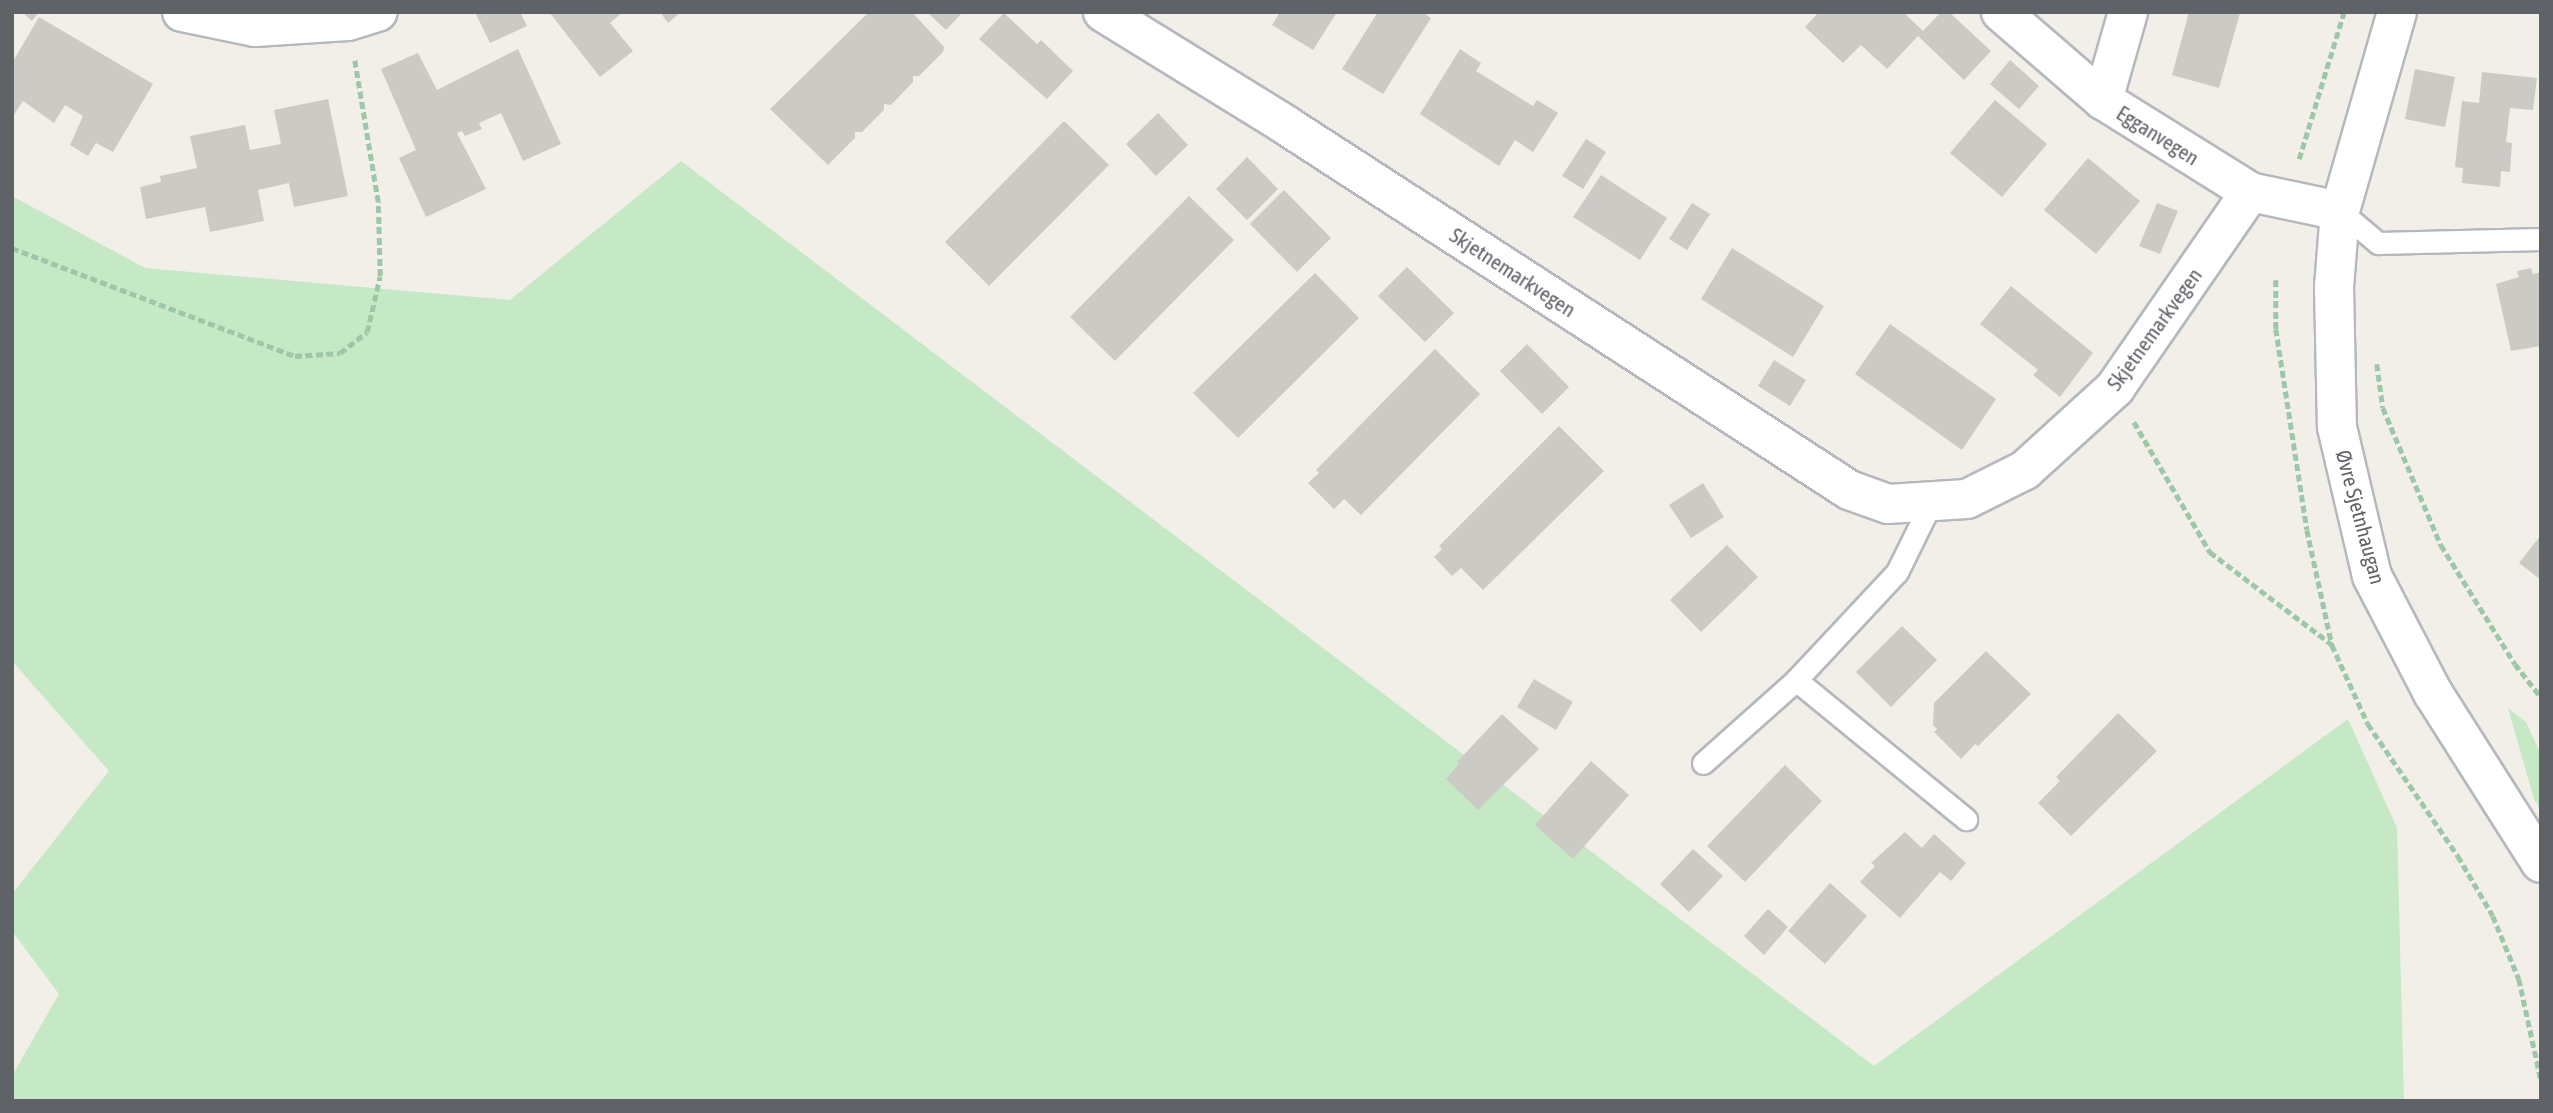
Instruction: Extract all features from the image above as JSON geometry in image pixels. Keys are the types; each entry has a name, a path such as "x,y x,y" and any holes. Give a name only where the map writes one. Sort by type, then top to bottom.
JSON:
{"street":[{"path":"183,12 255,27 363,17"},
{"name":"Skjetnemarkvegen","path":"1103,12 1284,124 1849,490 1888,504 1967,499 2025,470 2115,388 2250,192"},
{"name":"Egganvegen","path":"2001,12 2103,100 2250,192 2340,211"},
{"path":"2103,100 2128,12"},
{"name":"Øvre Sjetnhaugan","path":"2397,12 2340,211 2334,287 2337,427 2372,576 2433,693 2541,863"}],"lane":[{"path":"2340,211 2378,243 2541,239"},
{"path":"1703,763 1796,680 1897,572 1931,503"},
{"path":"1796,680 1966,819"}],"path":[{"path":"2299,159 2344,12"},
{"path":"12,248 295,356 340,353 367,332 380,276 378,202 363,17"},
{"path":"2376,356 2383,408 2441,545 2515,664 2541,698"},
{"path":"2115,388 2210,552 2332,645"}],"green space":[{"path":"681,161 1874,1066 2348,719 2397,828 2404,1101 12,1101 12,1076 59,994 12,931 12,894 109,771 12,661 12,196 145,268 510,300"},
{"path":"2508,708 2526,722 2541,755 2541,810 2534,799"}],"building":[{"path":"22,12 39,12 32,21"},
{"path":"475,12 520,12 527,26 490,43"},
{"path":"549,12 623,12 610,23 633,51 600,77"},
{"path":"660,12 681,12 668,23"},
{"path":"869,12 912,12 944,47 943,52 919,76 913,76 913,82 891,105 884,104 884,110 862,132 855,132 855,138 828,165 770,109"},
{"path":"927,12 963,12 946,30"},
{"path":"1280,12 1337,12 1313,50 1272,25"},
{"path":"1378,12 1422,12 1431,18 1383,94 1342,69"},
{"path":"1819,12 1903,12 1923,31 1941,12 1949,12 1991,51 1964,80 1918,36 1887,69 1861,45 1843,63 1805,27"},
{"path":"2189,12 2240,13 2219,88 2172,75"},
{"path":"1004,13 1037,44 1041,40 1073,71 1047,99 979,39"},
{"path":"39,17 153,84 113,152 96,143 88,156 70,145 83,116 65,105 54,123 23,101 12,118 12,63"},
{"path":"518,49 561,144 523,161 501,113 479,123 482,129 465,136 462,131 457,133 486,189 426,217 399,158 416,150 381,69 418,53 437,90"},
{"path":"1460,49 1481,63 1476,71 1533,106 1537,100 1558,113 1533,152 1515,140 1499,166 1420,114"},
{"path":"2010,60 2039,86 2019,109 1990,84"},
{"path":"2415,69 2455,77 2445,127 2405,119"},
{"path":"2482,72 2537,78 2533,110 2510,108 2506,142 2512,143 2510,172 2501,171 2500,187 2462,183 2463,168 2455,167 2462,101 2479,103"},
{"path":"328,99 348,196 294,207 289,183 258,190 264,221 210,232 205,207 146,219 140,187 161,182 160,176 197,168 190,136 245,125 250,150 281,144 274,110"},
{"path":"1995,100 2047,144 2002,197 1950,153"},
{"path":"1158,113 1188,145 1156,176 1126,144"},
{"path":"1064,121 1109,165 989,286 945,242"},
{"path":"1586,139 1606,152 1583,189 1562,176"},
{"path":"1247,157 1278,189 1247,220 1216,189"},
{"path":"2088,158 2140,201 2096,254 2044,210"},
{"path":"1601,175 1667,218 1640,260 1573,217"},
{"path":"1284,190 1331,238 1297,272 1250,224"},
{"path":"1189,196 1234,240 1115,361 1070,317"},
{"path":"1692,203 1710,214 1687,250 1669,239"},
{"path":"2157,203 2178,211 2160,254 2139,246"},
{"path":"1732,248 1824,306 1793,357 1701,299"},
{"path":"1407,267 1454,313 1425,342 1378,296"},
{"path":"2531,268 2533,274 2541,272 2541,346 2511,351 2496,284 2519,277 2517,271"},
{"path":"1315,273 1359,318 1238,438 1193,393"},
{"path":"2011,286 2093,353 2060,397 2033,375 2038,370 1980,324"},
{"path":"1890,324 1996,399 1962,450 1855,374"},
{"path":"1527,344 1569,387 1542,414 1500,371"},
{"path":"1435,349 1480,394 1361,515 1344,499 1334,509 1308,483 1319,473 1316,470"},
{"path":"1774,360 1806,380 1790,406 1758,386"},
{"path":"1559,426 1604,471 1483,590 1461,568 1452,576 1434,557 1442,549 1439,546"},
{"path":"1703,483 1724,517 1691,538 1669,505"},
{"path":"2541,535 2541,580 2519,563"},
{"path":"1727,545 1758,577 1701,632 1670,600"},
{"path":"1902,626 1937,660 1891,707 1856,672"},
{"path":"1986,651 2031,694 1961,759 1934,732 1937,729 1933,725 1934,703"},
{"path":"1534,679 1573,702 1556,730 1517,707"},
{"path":"2118,713 2157,751 2071,836 2038,803 2060,781 2056,777"},
{"path":"1502,714 1539,749 1478,810 1446,779 1459,764 1457,762"},
{"path":"1591,761 1629,795 1573,859 1535,825"},
{"path":"1785,765 1822,801 1745,882 1707,846"},
{"path":"1905,832 1922,848 1934,834 1966,863 1951,881 1940,872 1900,918 1860,882 1875,866 1871,863"},
{"path":"1693,849 1723,876 1689,912 1660,884"},
{"path":"1830,883 1867,916 1825,964 1788,931"},
{"path":"1768,909 1788,927 1764,955 1744,936"}]}
